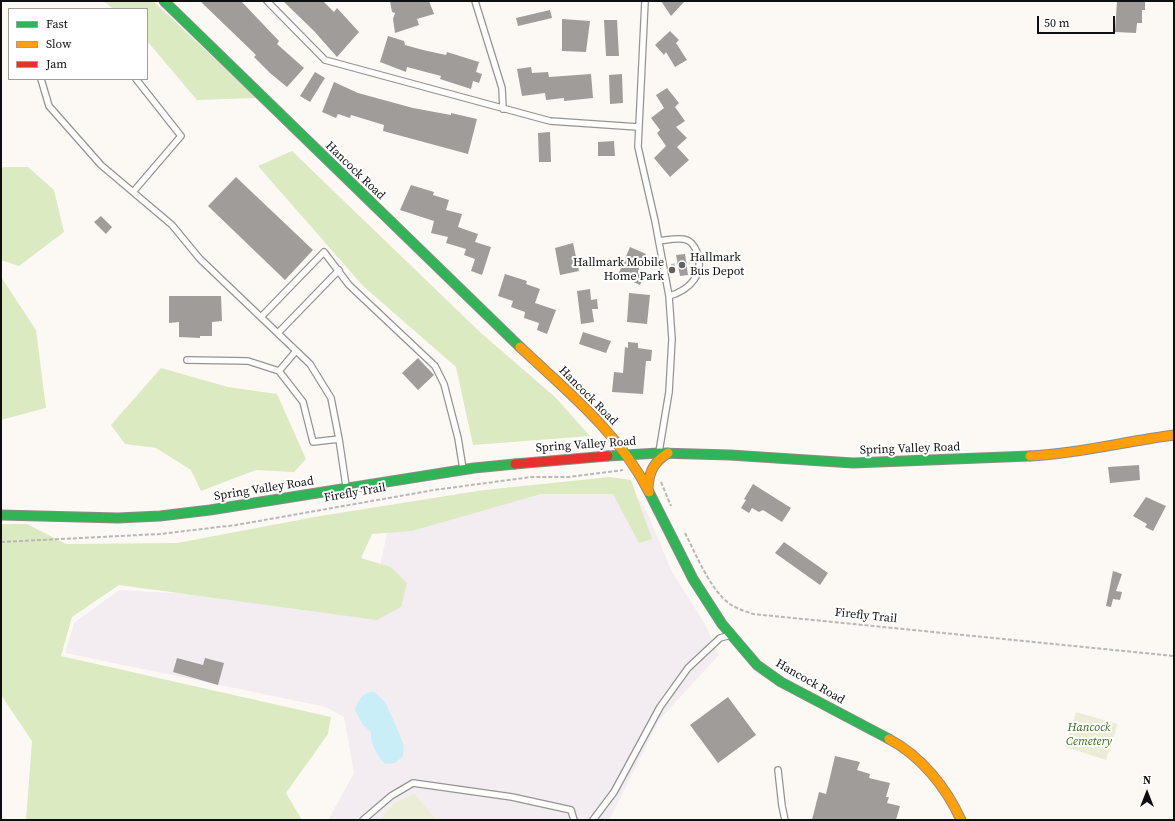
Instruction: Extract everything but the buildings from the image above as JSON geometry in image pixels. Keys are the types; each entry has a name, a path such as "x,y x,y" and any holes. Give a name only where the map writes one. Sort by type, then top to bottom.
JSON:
{"street":[{"name":"Hancock Road","path":"164,1 485,314 595,418 637,468 693,579 731,635 757,665 781,682 902,746 929,770 955,807 961,820"},
{"name":"Spring Valley Road","path":"1,515 118,518 160,516 210,510 524,461 663,453 730,455 853,463 955,460 1054,455 1174,434"},
{"path":"648,488 650,469 654,462 663,453"}],"lane":[{"path":"267,1 325,60 550,121 638,127"},
{"path":"475,1 502,88 503,109"},
{"path":"645,1 638,147 659,241 669,296 672,339 663,453"},
{"path":"41,80 49,106 100,165 172,225 200,258 310,364 331,398 347,488"},
{"path":"133,192 181,136 137,80"},
{"path":"659,241 678,238 688,240 694,246 698,256 698,274 693,282 686,289 669,296"},
{"path":"261,317 324,252 339,270 348,285 435,366 444,384 458,438 463,470"},
{"path":"278,333 339,270"},
{"path":"279,372 296,350"},
{"path":"187,360 248,361 279,372 302,402 313,442 339,439"},
{"path":"593,820 614,792 660,707 688,668 720,638 731,635"},
{"path":"778,770 785,820"},
{"path":"363,820 391,796 413,783 512,797 571,810 574,820"}],"path":[{"path":"668,266 694,262"},
{"name":"Firefly Trail","path":"1,542 160,534 236,524 434,490 531,477 569,477 624,470"},
{"path":"660,482 673,509"},
{"name":"Firefly Trail","path":"684,530 719,594 735,607 753,614 1174,656"}],"shaded area":[{"path":"519,489 632,489 647,512 672,572 705,624 719,655 660,719 609,820 437,820 414,793 393,804 380,820 328,820 354,773 344,717 326,707 65,653 74,623 119,590 372,604 392,510"}],"green space":[{"path":"104,1 153,1 257,98 197,100 148,42 148,8 112,8"},
{"path":"292,151 481,333 555,397 590,436 473,445 456,367 363,286 258,166"},
{"path":"3,167 28,167 54,190 64,232 19,266 1,260 1,171"},
{"path":"1,277 36,330 46,408 1,420"},
{"path":"161,368 228,387 277,394 306,459 294,472 256,470 201,491 191,470 156,448 125,444 111,425"},
{"path":"610,477 631,480 652,539 639,543 613,494 541,494 412,531 372,534 361,558 391,567 407,583 401,607 377,620 119,585 72,617 61,656 331,717 328,734 286,793 302,820 26,820 32,741 1,695 1,524 27,524 66,544 177,543 320,516 484,490"},
{"name":"Hancock Cemetery","path":"1076,712 1118,724 1106,760 1065,747"},
{"path":"414,793 437,820 380,820 393,804"}],"water":[{"path":"370,692 375,692 385,702 404,746 403,756 395,763 385,764 379,757 373,745 371,732 363,725 355,710 360,699"}],"traffic: fast":[{"path":"164,1 520,347"},
{"path":"608,456 659,453 730,455 853,463 1030,456"},
{"path":"1,515 118,518 160,516 210,510 474,468 515,464"},
{"path":"649,492 693,579 722,624 757,665 781,682 889,739"}],"traffic: slow":[{"path":"520,347 574,397 608,432 637,471 649,492"},
{"path":"1030,456 1066,453 1174,435"},
{"path":"648,488 653,468 659,460 668,453"},
{"path":"889,739 901,746 922,763 940,784 961,820"}],"traffic: jam":[{"path":"515,464 608,456"}],"place":[{"name":"Hallmark Bus Depot","path":"682,265"},
{"name":"Hallmark Mobile Home Park","path":"672,270"}]}
